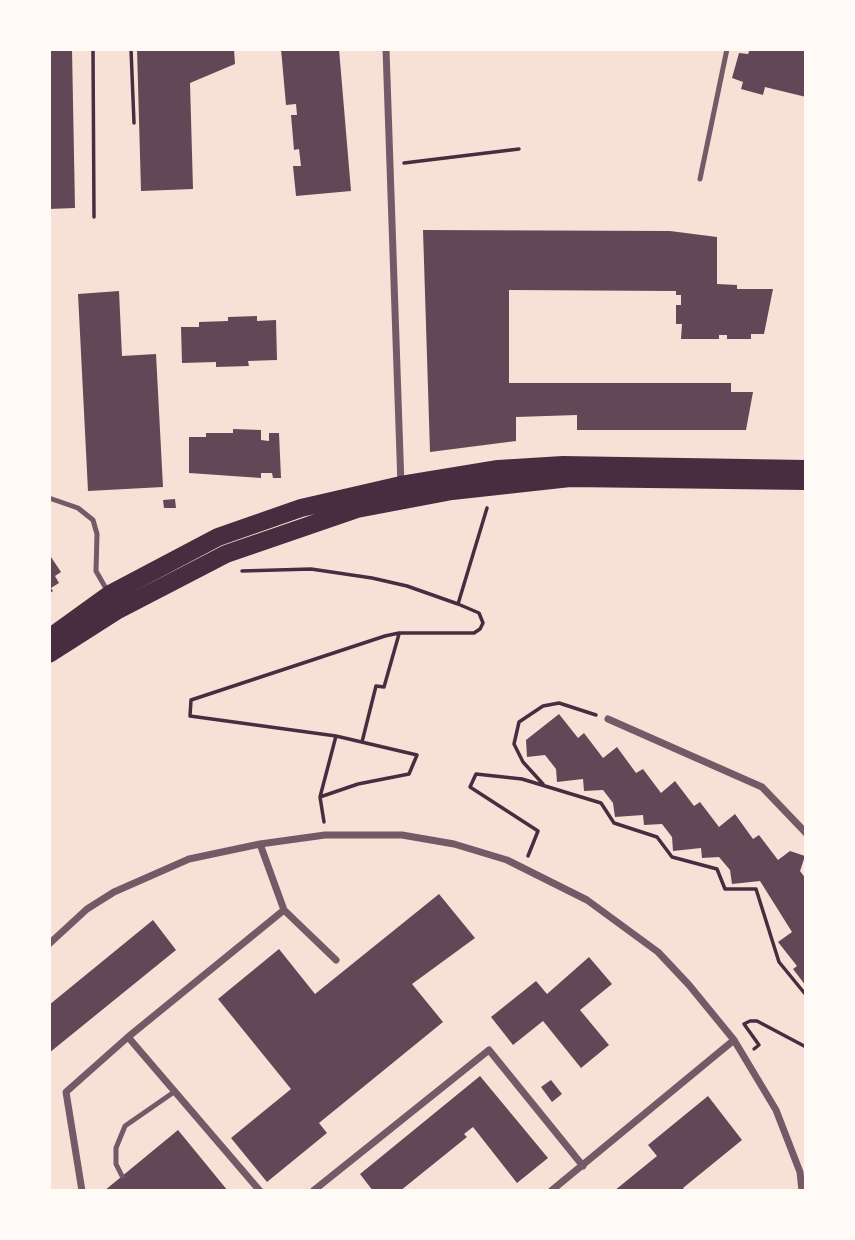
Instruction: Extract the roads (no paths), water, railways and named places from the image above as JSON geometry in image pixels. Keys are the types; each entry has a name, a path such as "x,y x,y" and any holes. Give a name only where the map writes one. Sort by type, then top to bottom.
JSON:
{"main road":[{"path":"49,638 110,594 218,537 301,508 401,485 498,469 562,465 806,469"},
{"path":"49,654 171,581 226,554 357,509 493,485 570,478 806,481"}],"street":[{"path":"386,49 401,485"},
{"path":"608,719 762,787 806,833"},
{"path":"49,944 87,909 114,892 189,859 260,844 325,835 402,835 454,844 524,867 587,900 658,952 734,1040 744,1056 776,1110 800,1172 802,1191"},
{"path":"260,844 284,910 336,960"},
{"path":"82,1191 66,1092 128,1037 284,910"},
{"path":"128,1037 260,1191"},
{"path":"551,1191 734,1040"},
{"path":"313,1191 489,1050 583,1166"}],"lane":[{"path":"700,179 727,49"},
{"path":"49,498 78,508 93,520 97,534 96,571 110,594"},
{"path":"122,1176 116,1164 116,1148 125,1126 174,1092"}]}
